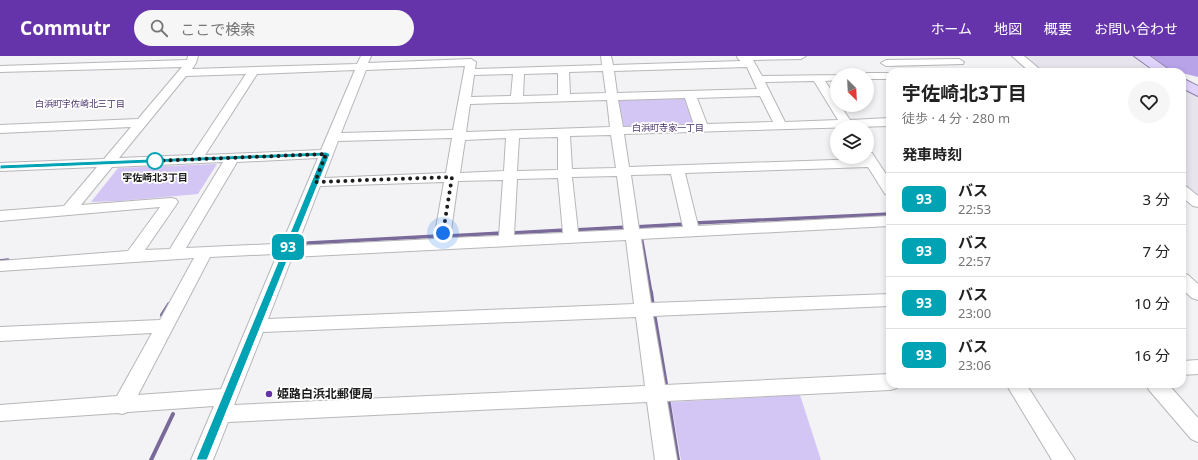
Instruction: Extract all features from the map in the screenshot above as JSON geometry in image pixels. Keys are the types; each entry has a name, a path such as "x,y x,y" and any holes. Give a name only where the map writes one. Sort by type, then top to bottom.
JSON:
{"main road":[{"path":"1141,56 1159,68"},
{"path":"1186,84 1198,92"}],"street":[{"path":"0,64 11,56"},
{"path":"579,56 580,69"},
{"path":"606,56 630,228 651,310 656,394 666,460"},
{"path":"183,73 364,61 471,64 519,70 608,68 800,56"},
{"path":"1017,56 1032,68"},
{"path":"0,69 192,59"},
{"path":"69,210 183,73 192,59"},
{"path":"745,59 759,79 781,126"},
{"path":"883,60 960,62"},
{"path":"883,60 890,68"},
{"path":"202,460 364,61"},
{"path":"442,238 471,64"},
{"path":"196,159 258,67"},
{"path":"563,69 564,97"},
{"path":"517,99 519,70"},
{"path":"874,76 886,76"},
{"path":"759,79 830,77"},
{"path":"818,78 844,120"},
{"path":"464,101 765,92"},
{"path":"690,94 702,129"},
{"path":"874,123 886,122"},
{"path":"0,129 142,123"},
{"path":"333,137 513,135 830,125"},
{"path":"564,133 565,174 571,237"},
{"path":"506,240 513,135"},
{"path":"0,168 326,154"},
{"path":"175,254 232,158"},
{"path":"315,182 510,175 623,173 830,162"},
{"path":"872,164 886,186"},
{"path":"677,170 691,225"},
{"path":"0,216 171,202 133,256"},
{"path":"0,266 206,252 274,249 286,252 442,238 506,240 571,237 630,228 691,225 886,221"},
{"path":"122,406 206,252"},
{"path":"1186,283 1198,294"},
{"path":"256,326 886,300"},
{"path":"0,334 165,326"},
{"path":"1186,368 1198,367"},
{"path":"0,413 122,406 224,406 656,394 886,382"},
{"path":"1019,388 1064,460"},
{"path":"1159,388 1198,433"}],"shaded area":[{"path":"1023,56 1136,56 1154,68 1038,68"},
{"path":"1152,56 1198,56 1198,77 1186,74 1186,68 1167,68"},
{"path":"1186,88 1198,96 1198,196 1186,186"},
{"path":"688,97 699,126 624,128 618,99"},
{"path":"217,164 198,194 91,202 118,168"},
{"path":"800,395 821,460 681,460 671,402"}],"waterway":[{"path":"694,223 886,214"},
{"path":"634,227 686,224"},
{"path":"574,230 628,227"},
{"path":"511,233 566,230"},
{"path":"447,236 502,233"},
{"path":"308,243 438,236"},
{"path":"641,236 651,293"},
{"path":"0,261 8,260"},
{"path":"651,292 653,307"},
{"path":"162,315 169,304"},
{"path":"654,313 667,390"},
{"path":"668,398 678,460"},
{"path":"151,460 173,414"}],"bus line":[{"name":"93","path":"0,167 326,154 202,460"}],"place":[{"name":"宇佐崎北3丁目","path":"155,161"},
{"name":"姫路白浜北郵便局","path":"269,394"}],"district":[{"name":"白浜町宇佐崎北三丁目","path":"80,104"},
{"name":"白浜町寺家一丁目","path":"668,128"}],"route":[{"path":"155,161 152,161 326,154 315,182 452,177 443,233"}]}
